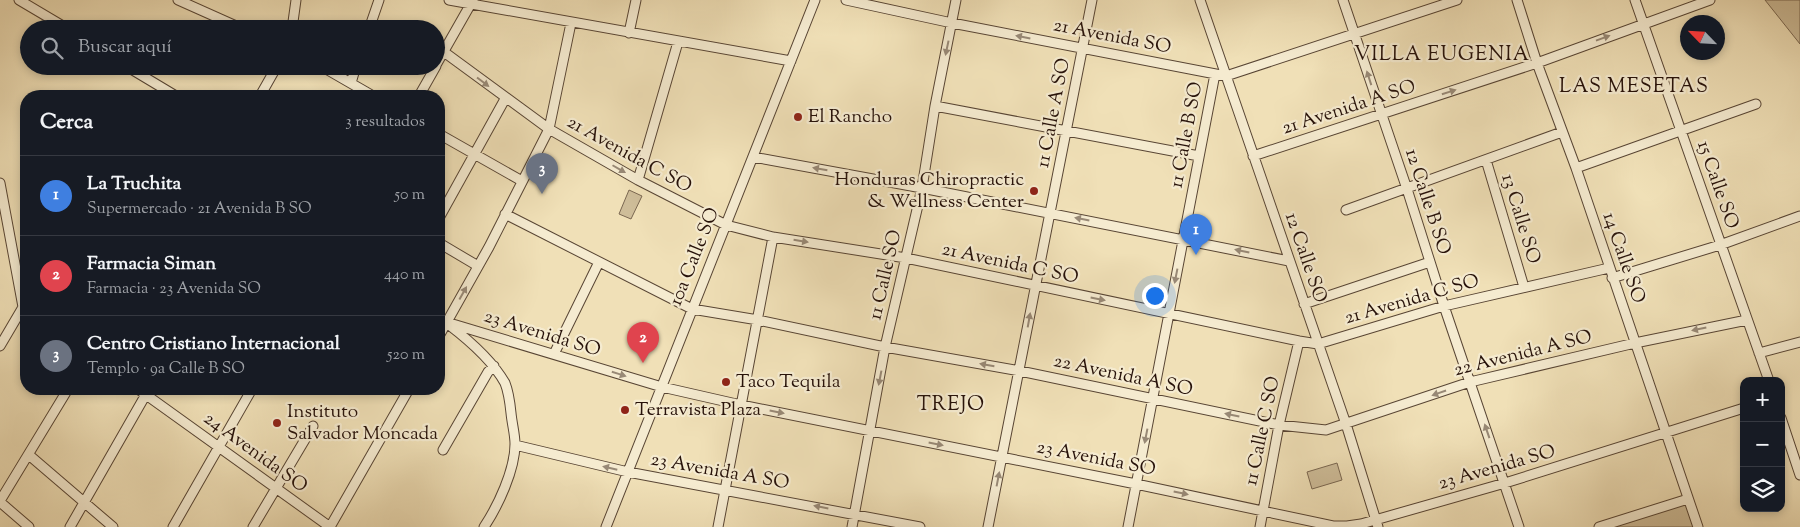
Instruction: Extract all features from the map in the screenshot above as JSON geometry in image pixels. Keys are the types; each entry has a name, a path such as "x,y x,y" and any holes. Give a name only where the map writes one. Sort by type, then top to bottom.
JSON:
{"street":[{"path":"19,0 53,20"},
{"path":"178,0 223,20"},
{"path":"293,20 296,0"},
{"path":"372,20 379,0"},
{"path":"449,0 472,2 791,62"},
{"path":"629,33 636,0"},
{"name":"10a Calle SO","path":"606,527 815,0"},
{"name":"21 Avenida SO","path":"846,0 952,23 1226,76"},
{"name":"11 Calle SO","path":"852,527 885,347 922,188 935,106 956,0"},
{"name":"11 Calle A SO","path":"988,527 1068,130 1092,0"},
{"name":"12 Calle SO","path":"1200,0 1346,424 1377,523"},
{"name":"12 Calle B SO","path":"1344,0 1444,306 1519,527"},
{"path":"1226,76 1457,0"},
{"name":"14 Calle SO","path":"1517,0 1537,63 1576,168 1608,268 1698,527"},
{"name":"15 Calle SO","path":"1635,0 1768,377"},
{"name":"21 Avenida A SO","path":"1253,156 1537,63 1710,0"},
{"path":"445,50 472,2"},
{"path":"445,316 478,266 549,129 571,22"},
{"path":"638,180 678,42"},
{"name":"21 Avenida C SO","path":"445,53 549,129 638,180 726,225 773,237 906,258 1299,342 1318,344 1444,306 1608,268"},
{"name":"11 Calle B SO","path":"1128,527 1215,74"},
{"path":"141,75 166,90"},
{"path":"263,90 272,75"},
{"path":"336,75 363,90"},
{"path":"351,83 353,75"},
{"path":"422,90 431,75"},
{"path":"445,207 506,99"},
{"path":"1576,168 1756,104"},
{"path":"935,106 1199,156"},
{"path":"1346,210 1562,132"},
{"path":"445,137 522,181"},
{"path":"753,157 922,188 1289,261"},
{"name":"13 Calle SO","path":"1486,160 1524,287"},
{"path":"0,183 20,283"},
{"name":"22 Avenida A SO","path":"505,214 692,309 1020,371 1279,425 1326,430 1470,382 1635,343 1747,320"},
{"path":"1612,278 1720,244 1800,216"},
{"path":"718,527 773,237"},
{"path":"445,247 478,266"},
{"path":"554,354 599,262"},
{"path":"1304,304 1430,262"},
{"path":"0,346 20,316"},
{"name":"23 Avenida SO","path":"445,321 662,387 741,405 1136,484 1333,526 1377,523 1740,409"},
{"path":"445,322 465,338 494,366 505,384 510,398 515,445 501,495 484,527"},
{"name":"11 Calle C SO","path":"1260,527 1279,425 1299,342"},
{"path":"1759,354 1800,342"},
{"path":"443,450 488,372 494,366"},
{"path":"29,527 0,501 64,395"},
{"path":"70,527 145,395"},
{"name":"24 Avenida SO","path":"151,395 330,527"},
{"path":"173,527 249,395"},
{"path":"330,527 388,432 406,395"},
{"path":"1782,422 1800,475"},
{"path":"253,527 313,426"},
{"name":"23 Avenida A SO","path":"515,445 628,472 920,527"},
{"path":"29,454 113,527"},
{"path":"1599,527 1688,499"}],"shaded area":[{"path":"1765,0 1800,0 1800,44"},
{"path":"629,190 642,196 631,219 619,214"},
{"path":"1337,463 1342,480 1312,489 1307,472"},
{"path":"1686,501 1694,527 1607,527"}],"place":[{"name":"El Rancho","path":"798,117"},
{"name":"Honduras Chiropractic & Wellness Center","path":"1034,191"},
{"name":"Centro Cristiano Internacional","path":"542,194"},
{"name":"La Truchita","path":"1196,255"},
{"name":"Farmacia Siman","path":"643,363"},
{"name":"Taco Tequila","path":"726,382"},
{"name":"Terravista Plaza","path":"625,410"},
{"name":"Instituto Salvador Moncada","path":"277,423"}],"district":[{"name":"VILLA EUGENIA","path":"1442,55"},
{"name":"LAS MESETAS","path":"1634,87"},
{"name":"TREJO","path":"951,405"}]}
